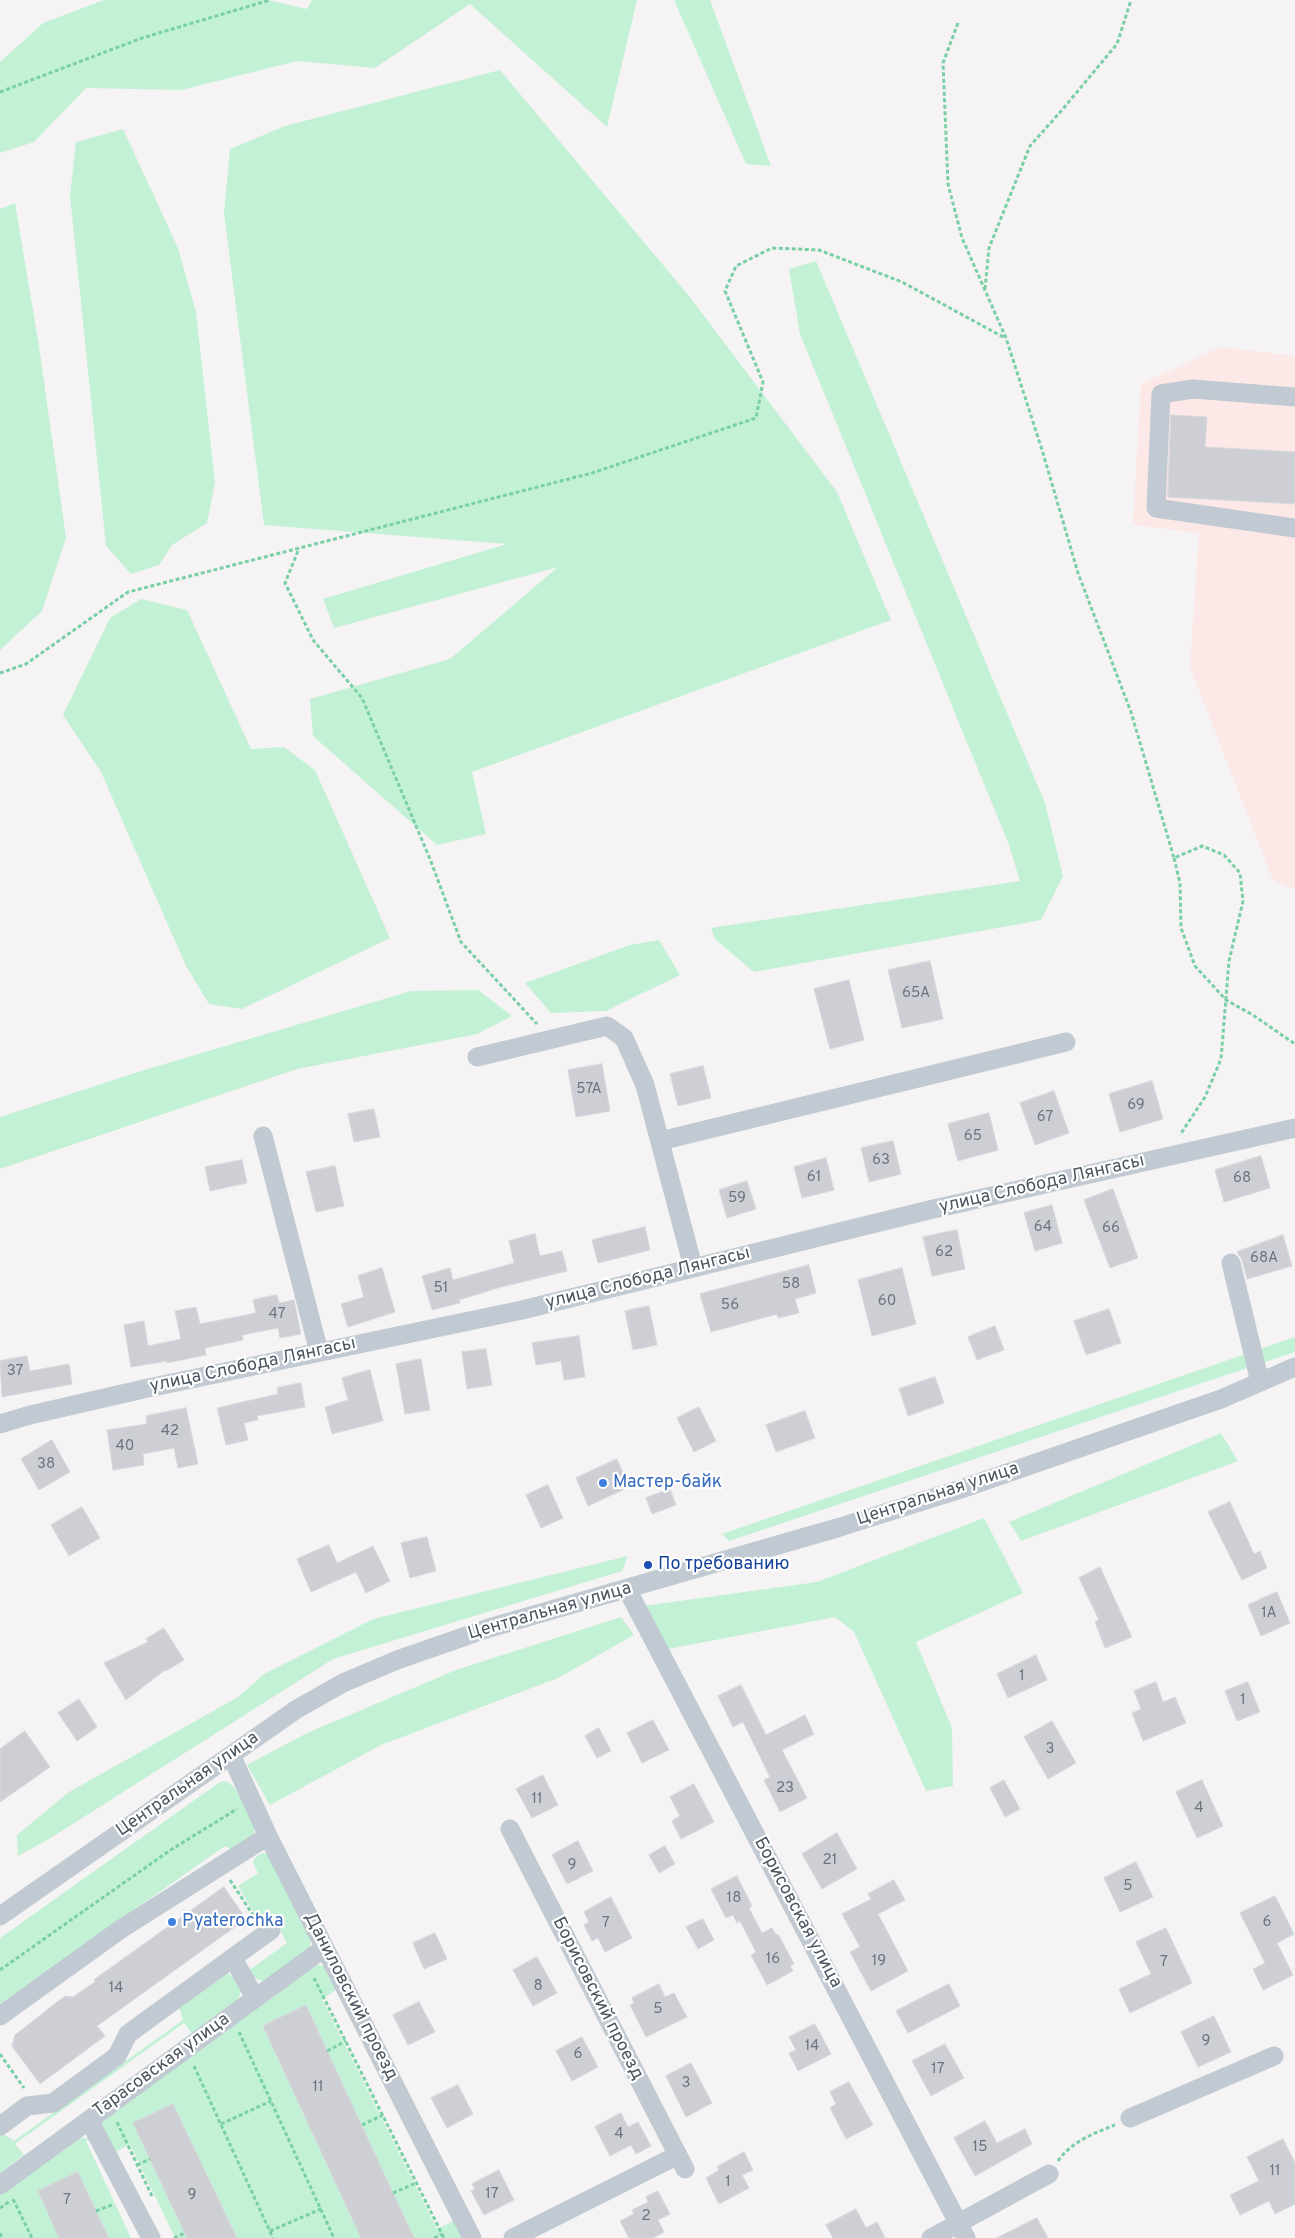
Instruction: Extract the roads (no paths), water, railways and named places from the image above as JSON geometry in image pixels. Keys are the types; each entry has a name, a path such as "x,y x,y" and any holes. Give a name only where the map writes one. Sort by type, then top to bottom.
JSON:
{"street":[{"path":"1295,397 1193,389 1161,394 1156,508 1295,528"},
{"path":"477,1057 608,1026 624,1038 645,1085 693,1267"},
{"path":"660,1141 1066,1042"},
{"name":"улица Слобода Лянгасы","path":"0,1424 30,1415 139,1390 522,1310 938,1208 1295,1128"},
{"path":"263,1136 319,1352"},
{"path":"1231,1263 1260,1382"},
{"name":"Центральная улица","path":"0,1916 297,1709 342,1683 398,1660 489,1628 837,1528 961,1489 1221,1399 1295,1367"},
{"name":"Борисовская улица","path":"628,1589 962,2231"},
{"name":"Даниловский проезд","path":"231,1755 268,1836 472,2238"},
{"name":"Борисовский проезд","path":"510,1829 681,2162 513,2238"},
{"path":"0,2016 121,1929 268,1836"},
{"path":"0,2126 26,2106 53,2103 117,2056 128,2034 233,1958 264,1926"},
{"name":"Тарасовская улица","path":"0,2185 324,1948"},
{"path":"233,1958 255,1998"},
{"path":"1130,2118 1274,2056"},
{"path":"89,2120 150,2238"},
{"path":"931,2238 962,2231 1049,2174"}],"place":[{"name":"Мастер-байк","path":"603,1483"},
{"name":"По требованию","path":"648,1565"},
{"name":"Pyaterochka","path":"172,1922"}]}
